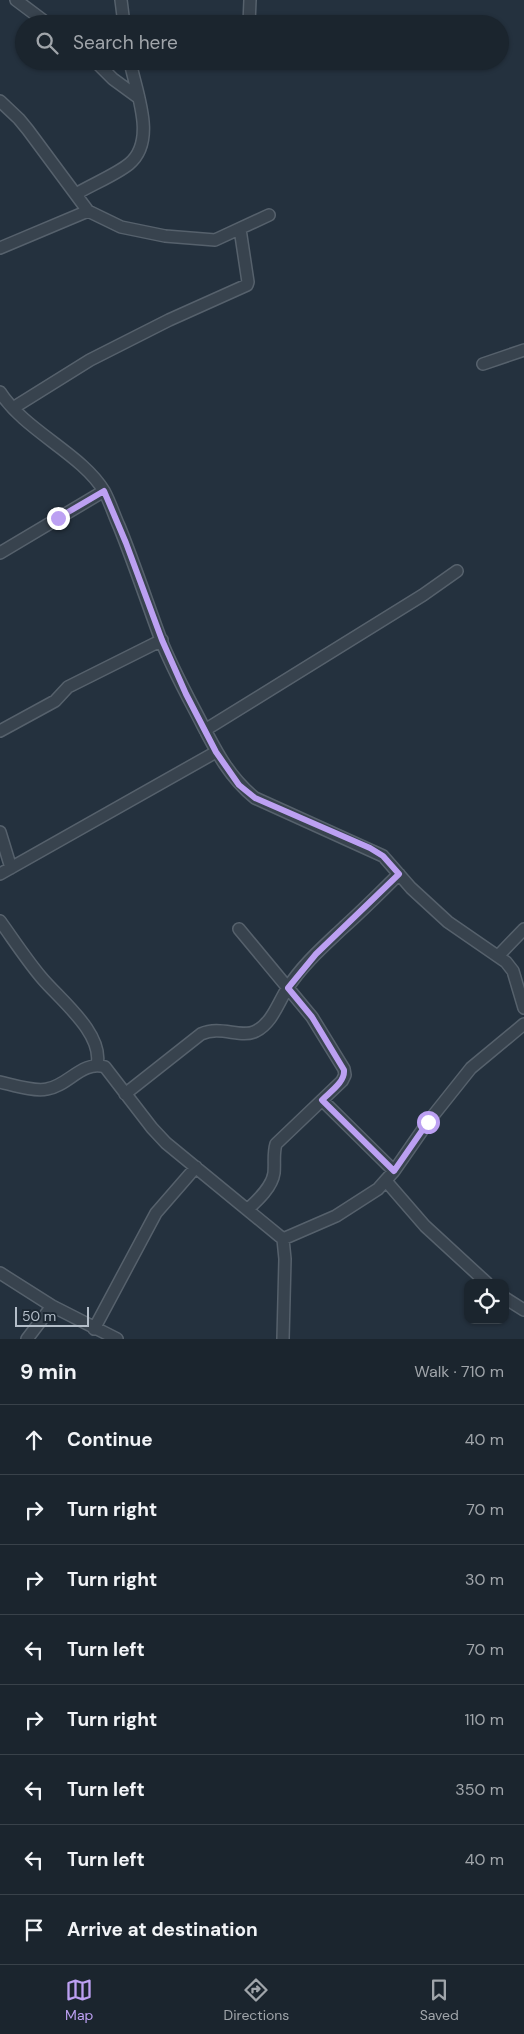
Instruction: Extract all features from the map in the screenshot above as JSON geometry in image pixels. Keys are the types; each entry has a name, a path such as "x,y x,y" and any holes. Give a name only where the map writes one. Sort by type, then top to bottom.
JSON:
{"street":[{"path":"16,0 36,15"},
{"path":"121,0 123,15"},
{"path":"249,15 250,0"},
{"path":"104,70 139,98"},
{"path":"76,194 130,163 140,147 144,128 142,107 132,70"},
{"path":"0,102 19,119 88,211 121,227 166,236 215,240 270,215"},
{"path":"0,248 88,211"},
{"path":"13,408 90,360 169,320 247,286 240,229"},
{"path":"483,364 524,350"},
{"path":"0,392 13,408 42,435 79,464 104,491 133,561 162,640 216,752 239,785 255,798 370,848 383,856 411,888 448,922 498,956 513,971 524,1008"},
{"path":"0,553 104,491"},
{"path":"205,730 457,572"},
{"path":"0,731 55,701 68,687 162,640"},
{"path":"0,874 216,752"},
{"path":"0,832 11,868"},
{"path":"124,1094 201,1034 217,1029 251,1034 259,1030 273,1014 288,988 316,954 399,874"},
{"path":"0,920 42,979 77,1016 98,1048 97,1065"},
{"path":"239,929 312,1017 344,1070 345,1075 342,1081 276,1144 274,1150 274,1174 270,1184 248,1209"},
{"path":"498,956 524,930"},
{"path":"283,1239 336,1216 378,1189 394,1171 428,1122 471,1068 524,1024"},
{"path":"0,1082 47,1089 89,1066 97,1065 104,1067 152,1128 283,1239 285,1259 283,1339"},
{"path":"322,1100 394,1171"},
{"path":"94,1329 156,1212 196,1167"},
{"path":"386,1181 425,1226 483,1279"},
{"path":"0,1273 52,1306 94,1329 118,1339"},
{"path":"509,1301 524,1310"},
{"path":"27,1339 52,1306"}],"route":[{"path":"58,518 104,491 126,543 162,640 186,694 216,752 239,785 255,798 370,848 391,863 399,874 316,954 288,988 312,1017 344,1070 345,1075 342,1081 322,1100 394,1171 428,1122"}]}
